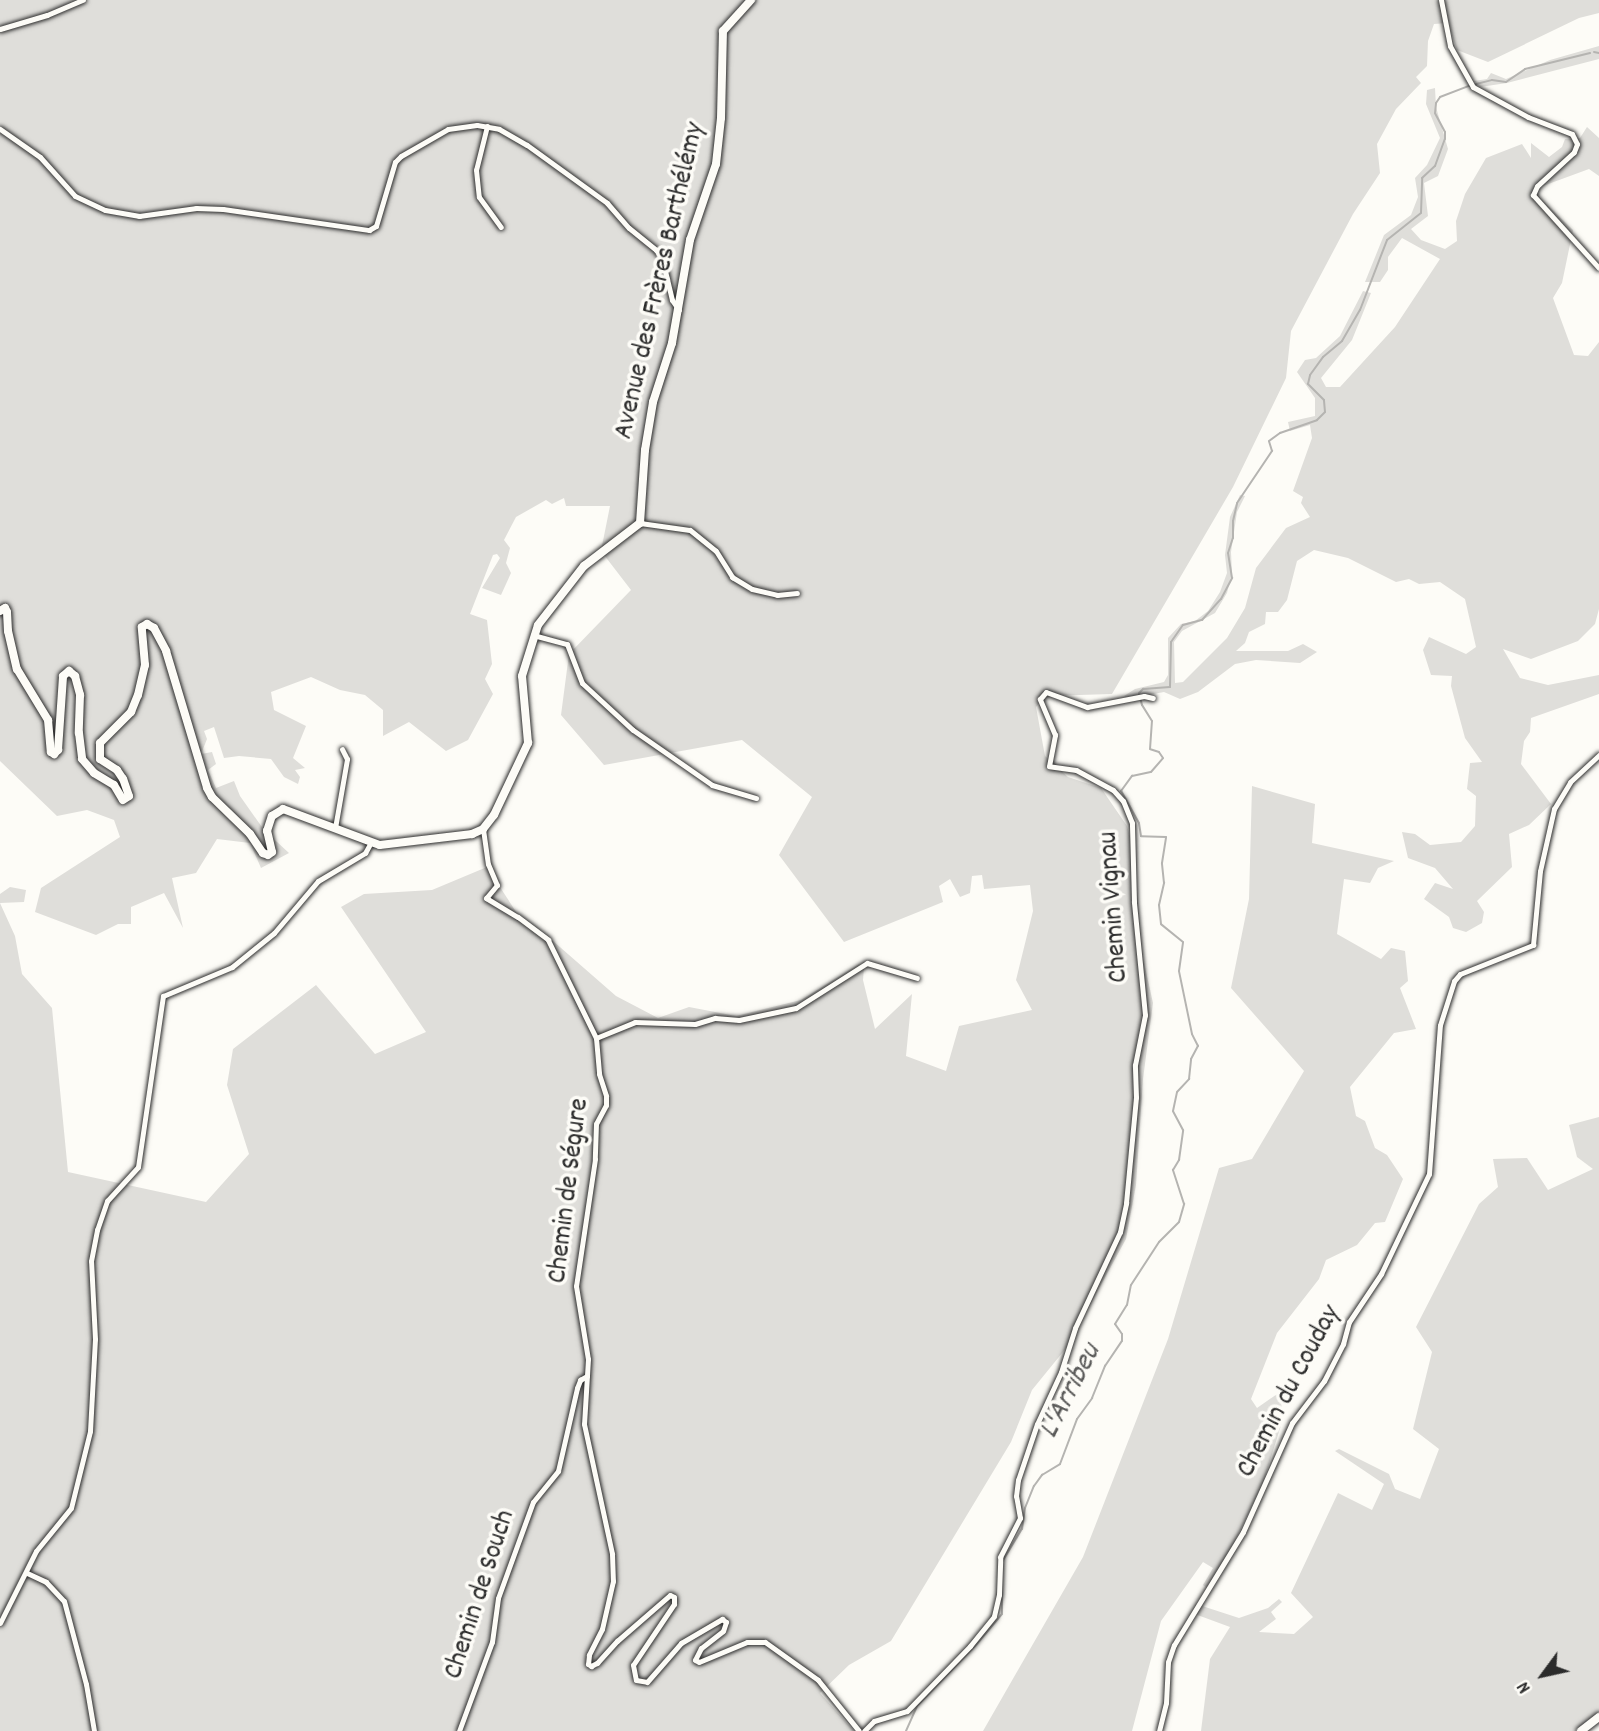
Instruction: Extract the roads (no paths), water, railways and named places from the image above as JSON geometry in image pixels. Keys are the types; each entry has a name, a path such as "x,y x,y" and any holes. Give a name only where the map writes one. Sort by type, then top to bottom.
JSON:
{"street":[{"path":"0,29 47,15 83,0"},
{"name":"Avenue des Frères Barthélémy","path":"640,523 645,450 652,410 673,343 690,240 716,164 721,118 723,31 751,0"},
{"path":"1441,0 1450,46 1473,88 1528,117 1572,134 1577,144 1574,152 1537,186 1533,195 1599,268"},
{"path":"487,126 476,170 479,197 501,227"},
{"path":"0,129 40,157 75,196 105,210 139,216 196,208 223,209 369,230 376,226 395,162 401,156 448,129 487,126 510,134 607,203 629,228 662,258 672,300 679,310"},
{"path":"0,611 5,608 7,612 8,631 17,669 48,720 49,748 54,754 58,750 63,676 69,671 75,676 80,695 79,739 82,759 94,773 114,785 123,800 129,796 121,773 104,764 99,753 103,737 131,712 145,665 142,627 147,624 154,628 166,651 212,797 268,855 272,849 268,825 278,810 284,809 370,844 472,834 484,829 528,743 522,676 533,635 543,616 584,566 640,523 690,530 716,551 732,578 752,589 777,594 797,593"},
{"path":"533,635 567,644 582,683 633,730 712,785 756,798"},
{"name":"Chemin Vignau","path":"864,1731 874,1721 907,1711 970,1646 994,1616 999,1595 1000,1557 1020,1518 1016,1496 1018,1480 1037,1424 1059,1380 1075,1328 1120,1232 1126,1203 1136,1097 1135,1065 1145,1015 1134,902 1132,823 1123,801 1113,790 1076,770 1049,766 1055,735 1040,699 1046,692 1087,707 1144,696 1153,698"},
{"path":"335,828 347,759 342,749"},
{"name":"Chemin du Couday","path":"1159,1731 1166,1703 1168,1662 1174,1645 1243,1532 1292,1423 1324,1381 1343,1344 1349,1322 1381,1274 1429,1174 1440,1025 1454,981 1460,974 1533,944 1540,871 1553,809 1570,782 1599,755"},
{"name":"Chemin de Ségure","path":"484,829 488,864 497,885 486,898 535,928 548,940 596,1038 606,1105 596,1124 595,1158 576,1286 588,1359"},
{"path":"0,1623 36,1551 71,1508 90,1431 95,1339 91,1290 97,1230 107,1201 138,1167 163,996 232,967 274,933 318,881 365,853 370,844"},
{"path":"596,1038 635,1021 695,1024 715,1018 739,1020 796,1008 866,963 917,978"},
{"name":"Chemin de Souch","path":"459,1731 492,1642 498,1598 533,1502 558,1471 577,1388 580,1380 587,1376 588,1359"},
{"path":"587,1376 584,1424 593,1473 606,1517 613,1581 601,1629 589,1655 588,1664 591,1667 597,1663 617,1641 670,1595 674,1604 633,1665 636,1681 647,1682 681,1643 722,1619 726,1622 723,1631 701,1648 695,1660 699,1662 747,1642 765,1642 818,1680 859,1731"},
{"path":"27,1573 46,1582 64,1601 86,1685 94,1731"},
{"path":"1581,1731 1599,1717"}],"waterway":[{"name":"L'Arribeu","path":"1594,52 1599,53"},
{"name":"L'Arribeu","path":"1476,84 1492,80 1506,82 1525,69 1590,53"},
{"name":"L'Arribeu","path":"1002,1562 1022,1529 1025,1508 1034,1486 1042,1475 1060,1464 1077,1419 1092,1398 1105,1366 1122,1341 1122,1334 1115,1324 1127,1305 1131,1285 1159,1242 1179,1222 1184,1204 1173,1170 1179,1160 1183,1130 1173,1111 1177,1092 1189,1079 1191,1059 1198,1046 1192,1034 1179,971 1183,942 1161,924 1159,905 1164,883 1162,863 1166,837 1141,836 1139,823 1121,791 1132,776 1151,772 1163,758 1159,752 1150,749 1152,721 1142,705 1139,693 1143,689 1170,687 1171,642 1183,625 1202,620 1221,599 1232,578 1228,553 1233,538 1237,503 1272,451 1269,441 1280,433 1317,420 1325,412 1324,400 1308,384 1310,375 1323,357 1342,341 1360,310 1387,240 1421,213 1422,178 1435,166 1445,139 1445,132 1435,113 1436,103 1440,97 1469,86"},
{"name":"L'Arribeu","path":"906,1731 917,1706 1002,1614 1002,1571"}]}
